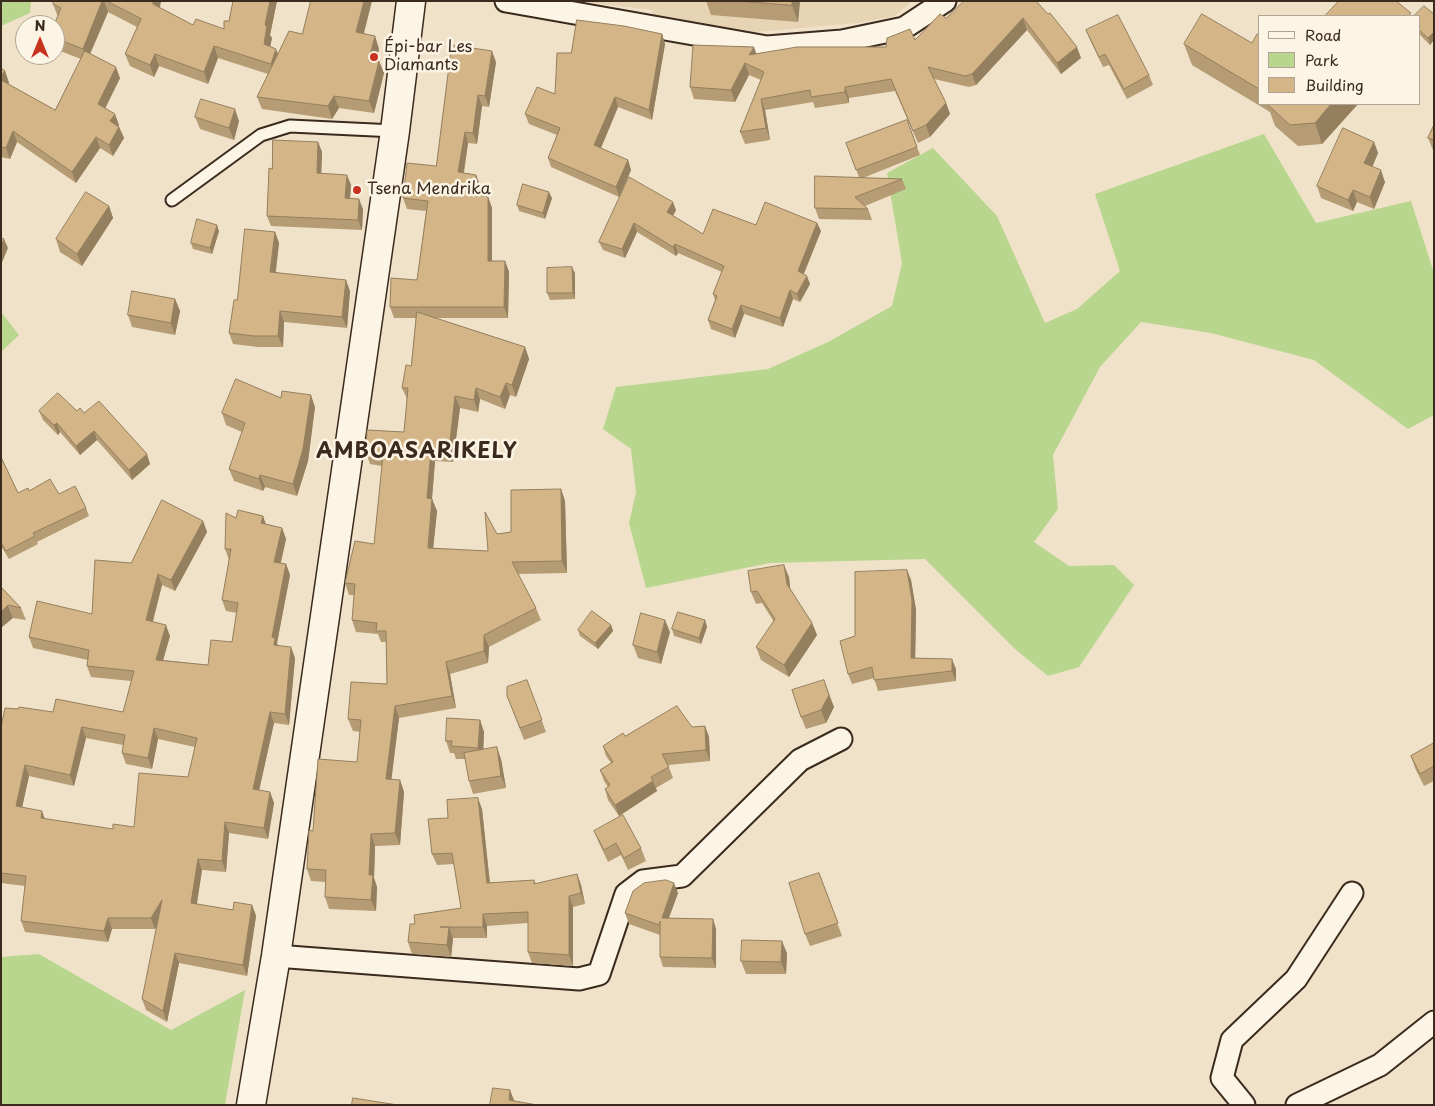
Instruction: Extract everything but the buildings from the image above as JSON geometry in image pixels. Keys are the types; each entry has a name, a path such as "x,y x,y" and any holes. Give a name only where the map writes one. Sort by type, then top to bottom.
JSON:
{"main road":[{"path":"251,1105 276,956 395,131 411,1"}],"street":[{"path":"506,1 767,47 842,41 904,28 945,1"},
{"path":"276,956 579,979 600,974 626,894 643,881 682,876 800,760 841,740"},
{"path":"1244,1105 1222,1078 1232,1040 1296,979 1352,892"},
{"path":"1297,1105 1380,1065 1434,1022"}],"lane":[{"path":"172,200 262,135 290,126 395,131"}],"shaded area":[{"path":"575,1 912,1 895,16 858,23 745,33 653,16 652,10"}],"green space":[{"path":"1,1 31,1 30,13 15,15 15,20 1,26"},
{"path":"1264,134 1316,223 1411,201 1434,273 1434,415 1408,429 1314,360 1211,333 1141,322 1100,367 1053,455 1058,509 1034,542 1069,566 1114,565 1134,585 1079,667 1048,676 1015,649 925,559 770,563 646,588 629,523 636,492 631,449 603,429 616,387 768,369 828,342 892,306 902,263 887,173 933,148 997,216 1045,323 1077,309 1120,271 1095,194"},
{"path":"1,312 19,335 1,352"},
{"path":"39,954 171,1030 245,990 225,1105 1,1105 1,957"}],"place":[{"name":"Épi-bar Les Diamants","path":"374,57"},
{"name":"Tsena Mendrika","path":"357,190"}],"district":[{"name":"AMBOASARIKELY","path":"417,452"}]}
